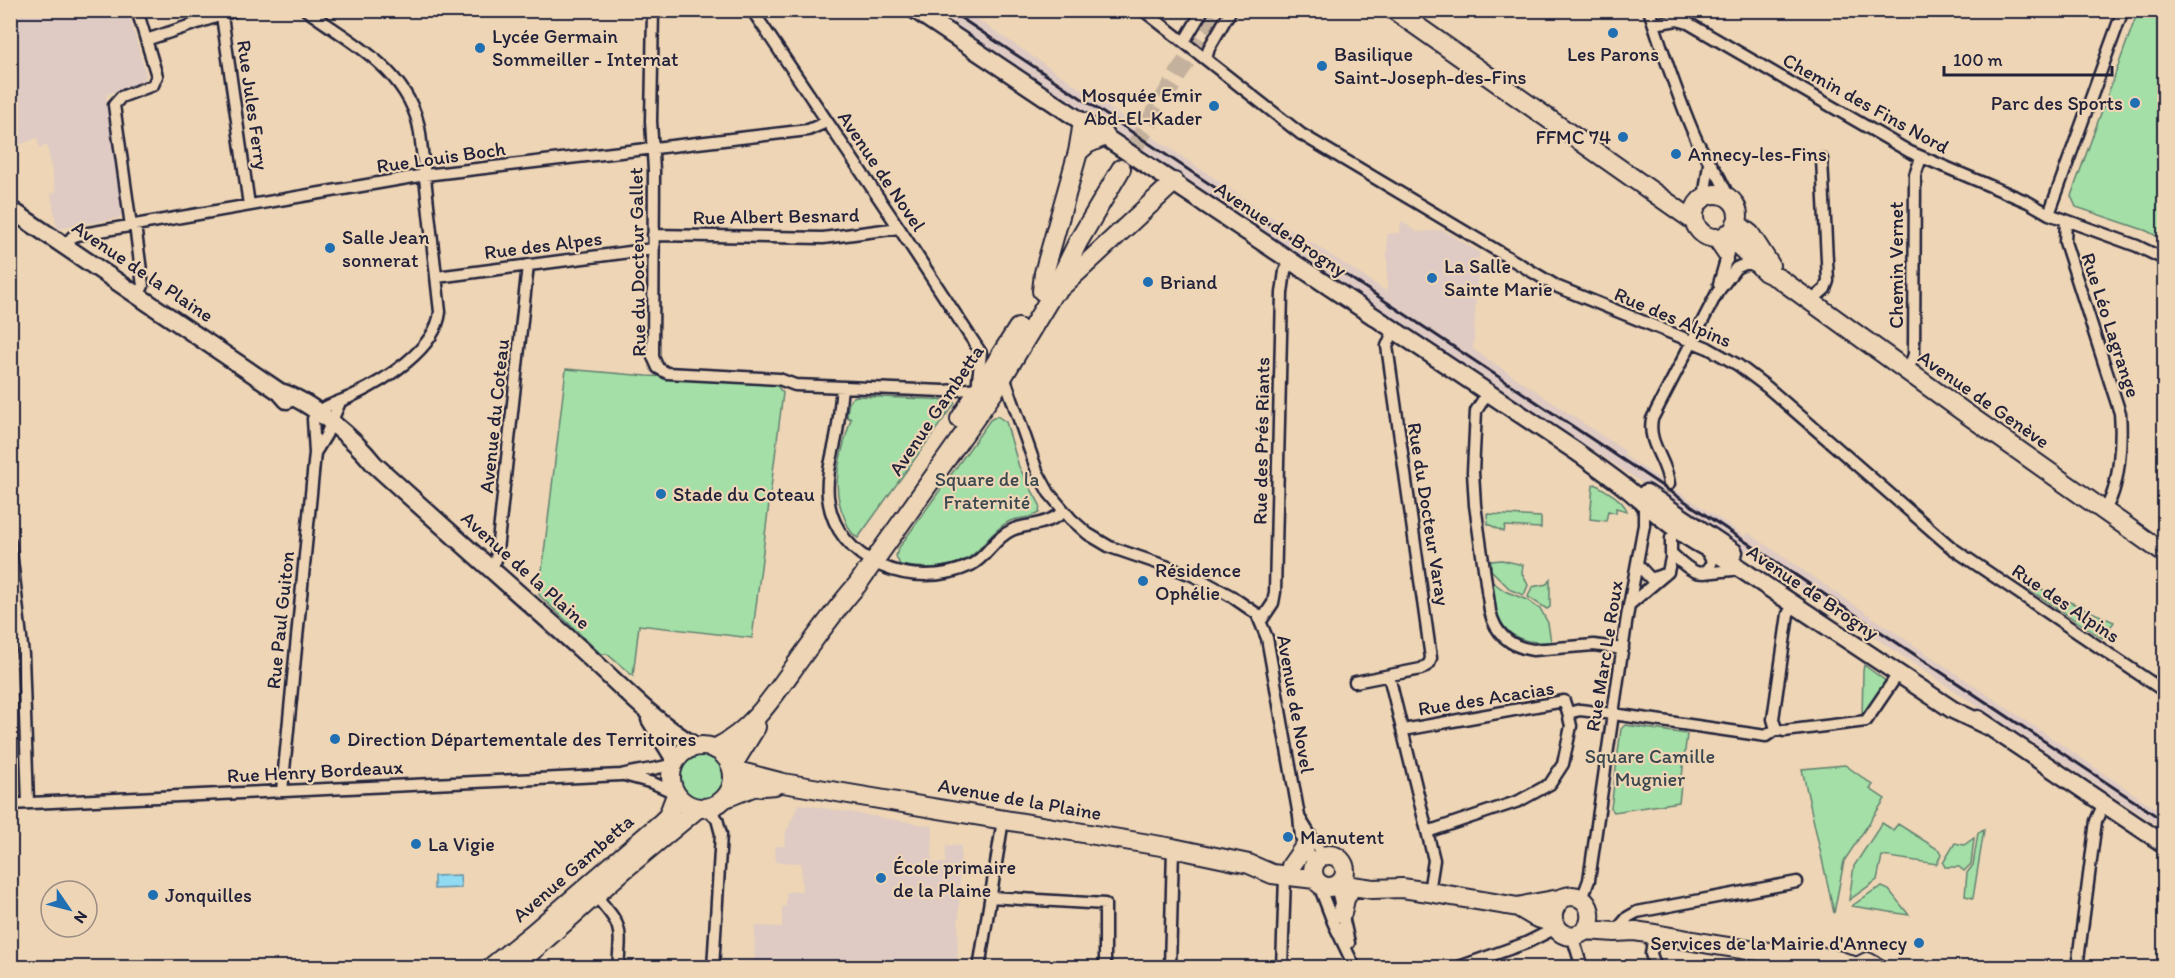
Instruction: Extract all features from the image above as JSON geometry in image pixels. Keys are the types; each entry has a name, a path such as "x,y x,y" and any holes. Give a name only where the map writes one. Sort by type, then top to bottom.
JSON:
{"main road":[{"name":"Avenue de Brogny","path":"915,10 1488,392 1622,485 1654,515 1742,569 1953,710 1987,726"},
{"path":"1394,10 1668,202 1698,208 1716,194 1728,198 1736,208 1725,233 1701,232 1698,208"},
{"path":"1083,122 1046,286 1068,282 1174,182"},
{"path":"1078,152 1087,144 1105,136"},
{"name":"Avenue Gambetta","path":"732,768 771,700 839,605 1003,351 1078,242 1121,169"},
{"name":"Avenue de la Plaine","path":"10,209 280,392 288,402 330,427 358,456 374,464 583,652 645,711 673,733 695,746"},
{"name":"Avenue de Genève","path":"1725,233 1750,234 1780,279"},
{"name":"Avenue de Genève","path":"1725,233 1742,246 1766,272 1780,279 1904,370 2164,553"},
{"name":"Avenue Gambetta","path":"868,559 1005,373 1046,286"},
{"name":"Avenue de Brogny","path":"1654,515 1687,520 1959,703 1987,726 2164,843"},
{"path":"1742,569 1774,579"},
{"name":"Avenue Gambetta","path":"716,748 739,735 771,700"},
{"name":"Avenue de la Plaine","path":"645,711 674,762"},
{"path":"695,746 716,748 727,758 732,768 731,788 719,803 702,808 687,805 675,794 670,776 674,762 681,753 695,746"},
{"name":"Avenue de la Plaine","path":"732,768 783,783 1173,849 1249,864 1272,874 1288,871 1328,875 1373,889 1402,888 1518,907 1572,896 1573,921"},
{"name":"Avenue de la Plaine","path":"725,798 753,788 783,783"},
{"name":"Avenue Gambetta","path":"490,968 662,822 668,816 675,794"},
{"name":"Avenue Gambetta","path":"513,968 702,808"},
{"path":"1288,871 1305,846"},
{"path":"1328,875 1345,899 1342,913"},
{"path":"1562,899 1557,902 1552,912 1573,921"},
{"name":"Avenue de la Plaine","path":"1518,907 1535,917 1759,951 1834,959 1855,967 1867,963 1878,968"},
{"name":"Avenue de la Plaine","path":"1759,951 1794,963 1818,968"}],"street":[{"path":"137,10 157,76 156,81 153,85 121,97 114,105 143,286 138,294"},
{"path":"222,16 237,10"},
{"path":"306,10 375,59 399,83 413,104 418,118 425,175 437,277 439,319 430,338 409,359 365,390 315,416"},
{"name":"Rue du Docteur Gallet","path":"653,10 652,357 658,368 667,373 779,379 795,386 944,391 980,388"},
{"name":"Avenue de Novel","path":"752,10 981,353"},
{"name":"Rue des Alpins","path":"1143,10 1295,130 1558,286 1692,341 1730,360 1760,381 1913,516 1961,555 2164,691"},
{"path":"1184,42 1203,10"},
{"path":"1206,59 1209,48 1231,10"},
{"path":"1649,10 1679,98 1709,164 1719,176 1728,198"},
{"path":"2049,214 2122,10"},
{"name":"Rue Jules Ferry","path":"146,40 222,16 249,205"},
{"name":"Chemin des Fins Nord","path":"1654,24 1677,21 1688,23 1921,158 2028,202 2049,214 2164,259"},
{"name":"Rue Louis Boch","path":"66,246 72,237 78,235 425,175 808,130 827,122"},
{"name":"Chemin Vernet","path":"1904,370 1911,363 1914,354 1915,175 1921,158"},
{"path":"1810,302 1825,289 1828,281 1822,159"},
{"path":"1698,208 1709,164"},
{"name":"Rue Léo Lagrange","path":"2066,220 2066,242 2120,413 2119,459 2111,498 2104,510"},
{"name":"Rue Albert Besnard","path":"653,235 823,238 899,228"},
{"path":"1669,484 1665,467 1652,440 1650,427 1654,413 1717,292 1727,260 1725,233"},
{"name":"Rue des Alpes","path":"437,277 653,249"},
{"name":"Rue des Prés Riants","path":"1261,621 1275,596 1282,293 1286,271 1291,261"},
{"path":"1717,292 1736,268 1745,264 1757,264"},
{"name":"Avenue du Coteau","path":"490,568 496,560 528,265"},
{"name":"Rue du Docteur Varay","path":"1355,682 1425,668 1430,661 1431,654 1387,346 1394,330"},
{"path":"980,388 978,380 981,353 1003,351"},
{"name":"Avenue de Novel","path":"1005,373 1006,382 1037,471 1049,493 1078,526 1101,542 1206,582 1243,603 1257,614 1267,638 1301,837 1305,846 1328,875"},
{"path":"842,388 836,438 829,463 828,496 832,514 845,538 868,559 882,567 905,574 926,576 948,573 976,562 993,542 1004,534 1023,526 1046,522 1064,512"},
{"name":"Rue du Docteur Gallet","path":"944,391 969,405"},
{"path":"1488,392 1476,411 1474,489 1490,611 1495,626 1510,642 1525,649 1594,645 1623,649"},
{"name":"Rue Paul Guiton","path":"315,453 330,427 340,402"},
{"name":"Rue Paul Guiton","path":"282,791 315,453 315,416"},
{"path":"1622,485 1637,508 1654,515 1671,553 1687,567 1698,573 1742,569"},
{"name":"Rue Marc Le Roux","path":"1573,921 1589,880 1629,605 1637,564 1654,515"},
{"path":"10,542 18,595 23,655 28,803"},
{"path":"1703,573 1710,567 1712,561 1705,547"},
{"path":"1629,605 1665,574 1669,568 1671,553"},
{"path":"1637,564 1651,579"},
{"path":"1633,587 1665,574"},
{"path":"1776,729 1773,719 1774,707 1788,614 1794,604"},
{"name":"Rue des Acacias","path":"1568,713 1580,710 1764,736 1776,729 1866,721 1898,674"},
{"path":"1389,676 1434,864 1429,892"},
{"name":"Rue des Acacias","path":"1402,730 1564,701 1568,713 1571,726 1563,764 1550,784 1519,801 1427,832"},
{"name":"Rue Henry Bordeaux","path":"10,804 621,775 658,769 674,762"},
{"name":"Rue Henry Bordeaux","path":"621,775 653,783 675,794"},
{"path":"2077,968 2096,821 2104,804"},
{"path":"702,808 717,819 721,834 713,968"},
{"name":"Avenue de Novel","path":"1299,816 1328,875 1333,922 1354,964"},
{"path":"979,968 1003,820"},
{"path":"1170,968 1173,849"},
{"path":"1282,968 1288,871"},
{"path":"1624,929 1628,917 1637,912 1797,882"},
{"path":"596,896 615,918 619,927 618,968"},
{"path":"990,897 1106,903 1105,968"},
{"name":"Avenue de Novel","path":"1342,913 1354,964"},
{"path":"1456,968 1526,944 1573,921 1582,968"},
{"path":"1654,934 1651,954 1656,968"}],"shaded area":[{"path":"26,11 128,11 146,75 144,80 106,95 123,213 119,218 57,229 51,194 56,192 47,145 39,148 37,138 11,148 11,17"},
{"path":"933,11 965,11 1387,292 1387,234 1400,233 1401,221 1417,232 1443,230 1479,252 1473,349 1625,451 1624,455 1745,536 1748,533 2164,814 2164,830"},
{"name":"École primaire de la Plaine","path":"799,804 933,826 932,863 945,863 946,845 961,846 957,967 754,967 755,926 782,927 782,907 786,906 786,892 802,891 801,863 775,862 775,846 784,846 786,832"}],"green space":[{"name":"Parc des Sports","path":"2138,11 2164,11 2164,240 2147,231 2076,207 2071,196"},
{"name":"Stade du Coteau","path":"566,369 647,376 773,381 783,393 752,638 639,625 633,676 607,654 601,654 539,595"},
{"name":"Square de la Fraternité","path":"856,396 950,400 955,403 858,538 850,530 840,506 837,481 840,457 851,419 847,417 848,405"},
{"name":"Square de la Fraternité","path":"997,416 1006,422 1019,467 1040,505 1039,513 1008,522 994,532 977,551 960,562 930,568 900,565 896,556 898,549 990,420"},
{"path":"1595,484 1618,499 1627,511 1616,508 1616,513 1608,511 1606,521 1590,519 1593,485"},
{"path":"1487,514 1541,517 1541,528 1505,526 1504,532 1488,524"},
{"path":"1502,560 1523,565 1522,573 1528,585 1524,595 1511,590 1491,570 1491,561"},
{"path":"1550,579 1550,607 1547,609 1528,597 1532,587 1547,584"},
{"path":"2026,582 2114,622 2102,638 2024,586"},
{"path":"1494,583 1541,610 1548,623 1551,642 1524,640 1514,636 1506,629 1496,610 1492,584"},
{"path":"1864,665 1887,682 1862,719 1863,671"},
{"name":"Square Camille Mugnier","path":"1625,725 1687,734 1679,802 1614,812 1611,808 1621,729"},
{"path":"697,752 707,752 719,759 726,771 726,781 719,793 707,800 697,800 682,789 678,781 678,771 689,756"},
{"path":"1845,765 1873,785 1870,789 1885,799 1844,861 1834,913 1802,769"},
{"path":"1882,823 1893,830 1898,824 1939,850 1941,854 1937,864 1882,856 1877,880 1849,900 1854,866"},
{"path":"1984,830 1973,898 1965,896 1967,873 1973,865 1978,833"},
{"path":"1974,838 1971,864 1964,871 1959,867 1945,867 1943,863 1955,843 1964,845"},
{"path":"1882,887 1889,890 1909,915 1852,906"}],"water":[{"path":"460,875 461,888 434,889 434,876"}],"tunnel":[{"path":"1121,169 1217,10"},
{"path":"1669,484 1670,511"}],"railway":[{"path":"949,10 2164,821"}],"place":[{"name":"Les Parons","path":"1613,33"},
{"name":"Lycée Germain Sommeiller - Internat","path":"480,48"},
{"name":"Basilique Saint-Joseph-des-Fins","path":"1322,66"},
{"name":"Parc des Sports","path":"2135,103"},
{"name":"Mosquée Emir Abd-El-Kader","path":"1214,106"},
{"name":"FFMC 74","path":"1623,137"},
{"name":"Annecy-les-Fins","path":"1676,154"},
{"name":"Salle Jean sonnerat","path":"330,248"},
{"name":"La Salle Sainte Marie","path":"1432,278"},
{"name":"Briand","path":"1148,282"},
{"name":"Stade du Coteau","path":"661,494"},
{"name":"Résidence Ophélie","path":"1143,581"},
{"name":"Direction Départementale des Territoires","path":"335,739"},
{"name":"Manutent","path":"1288,837"},
{"name":"La Vigie","path":"416,844"},
{"name":"École primaire de la Plaine","path":"881,878"},
{"name":"Jonquilles","path":"153,895"},
{"name":"Services de la Mairie d'Annecy","path":"1919,943"}]}
